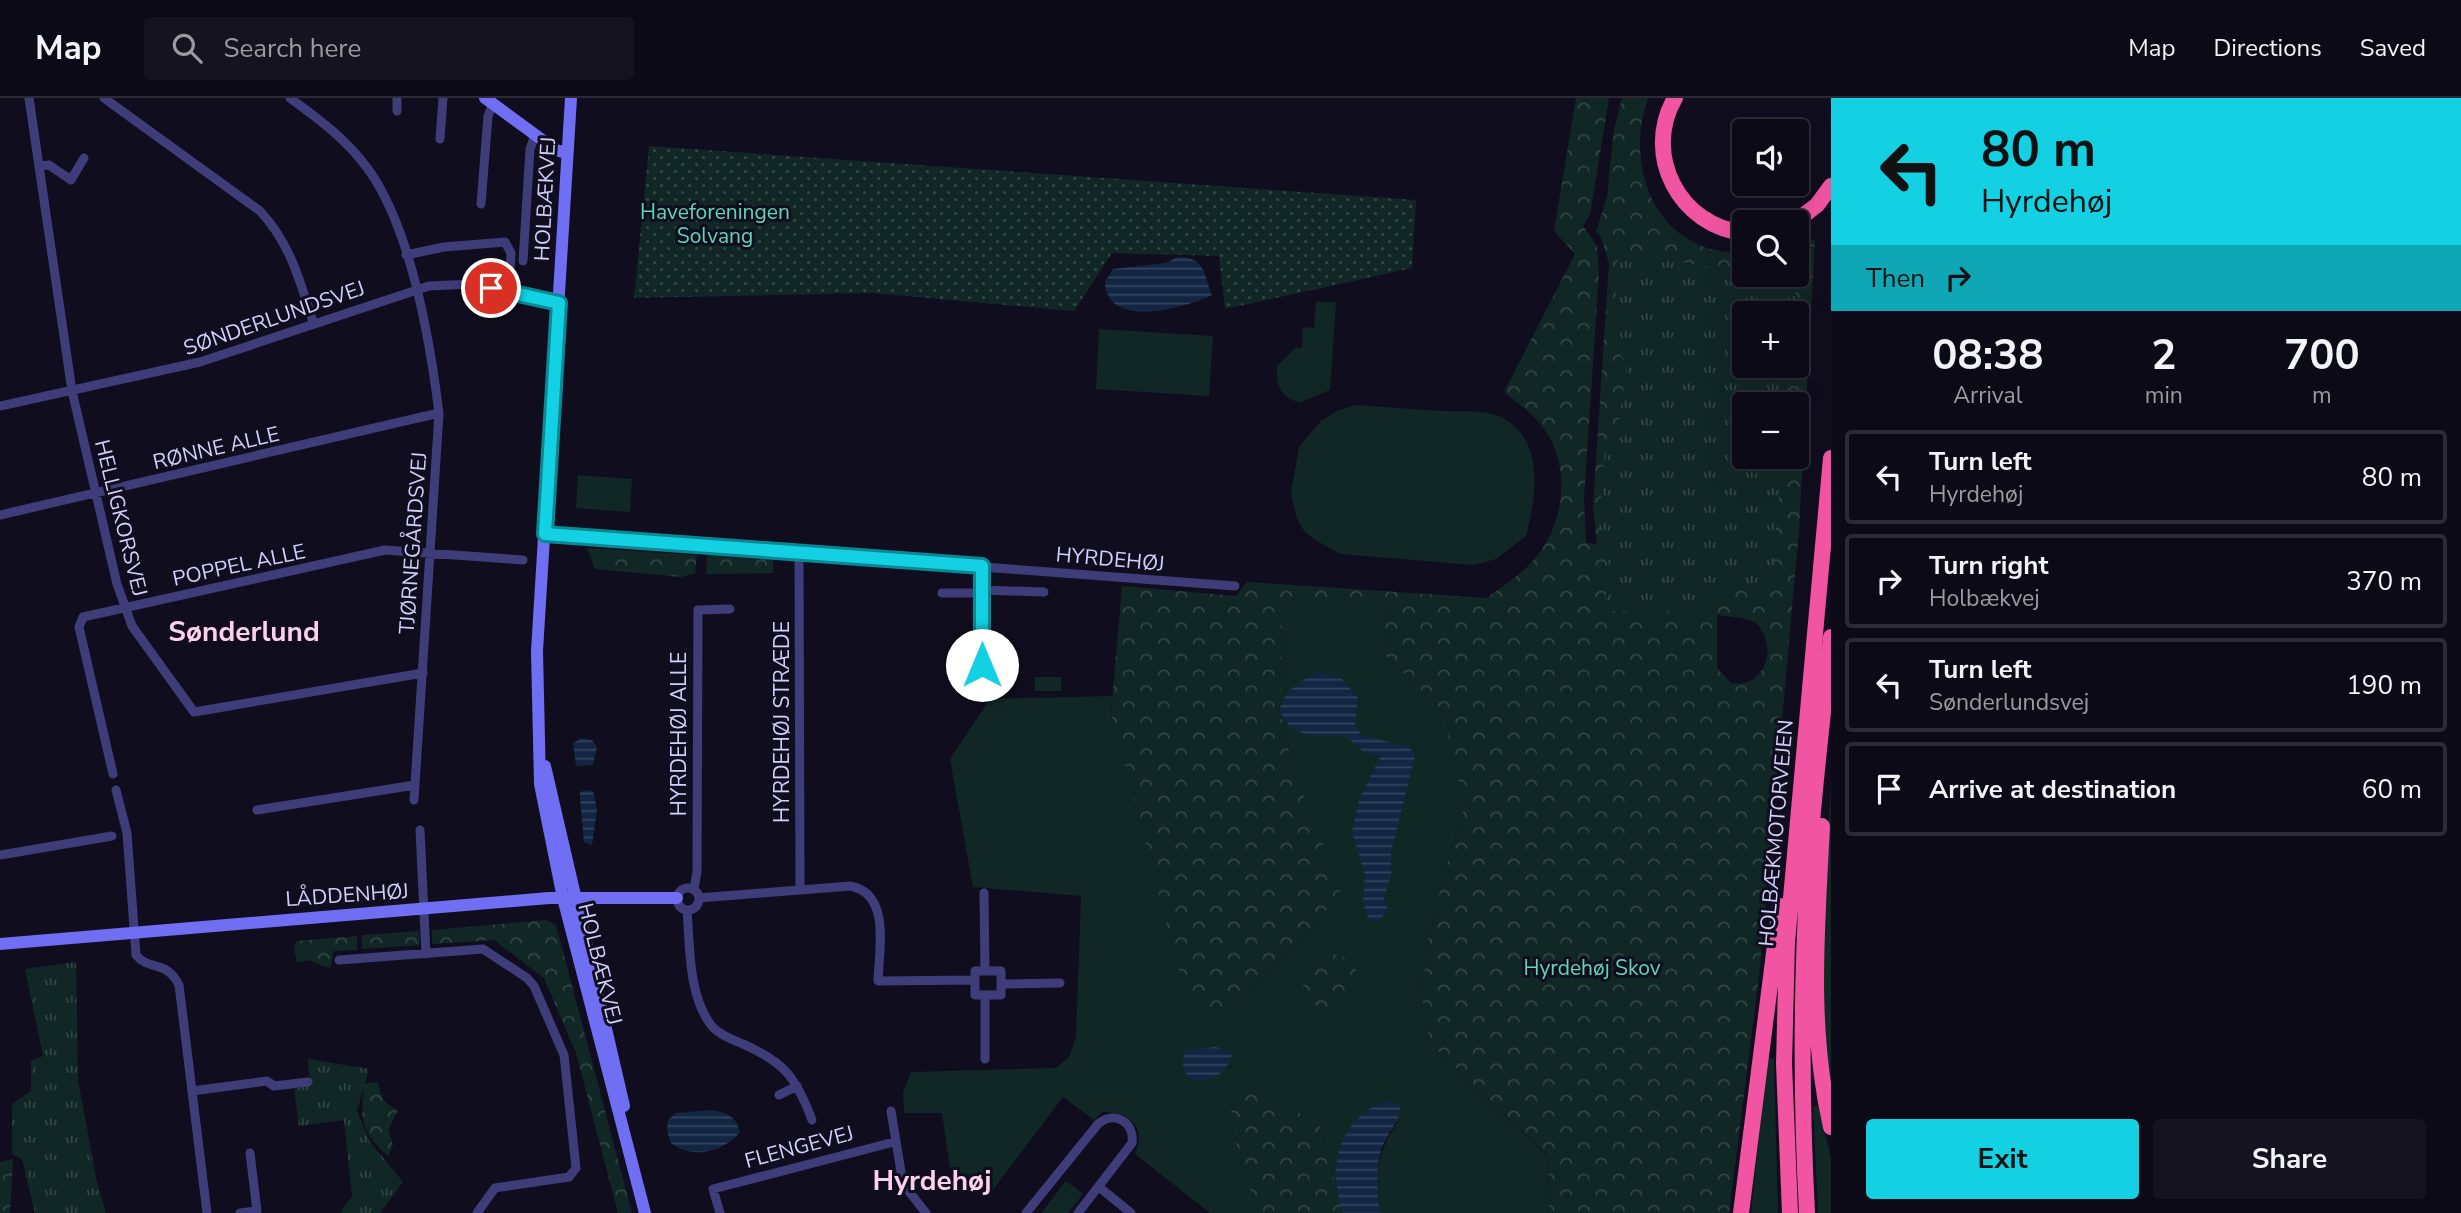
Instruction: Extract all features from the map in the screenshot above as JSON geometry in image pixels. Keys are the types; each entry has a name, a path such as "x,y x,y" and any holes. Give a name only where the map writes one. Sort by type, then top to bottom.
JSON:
{"highway":[{"path":"1675,98 1664,126 1662,149 1667,172 1676,193 1692,211 1711,224 1732,230"},
{"path":"1809,211 1831,186"},
{"name":"HOLBÆKMOTORVEJEN","path":"1790,1213 1784,1064 1787,942 1831,458"},
{"name":"HOLBÆKMOTORVEJEN","path":"1807,1213 1802,1054 1804,958 1815,780 1831,636"},
{"path":"1824,708 1825,774 1815,984 1819,1066 1831,1127"},
{"path":"1741,1213 1785,867 1797,815"}],"street":[{"name":"HELLIGKORSVEJ","path":"29,98 72,391 125,608 146,647 194,712 423,673"},
{"path":"104,98 260,211 275,228 297,270 313,323"},
{"name":"TJØRNEGÅRDSVEJ","path":"290,98 325,123 370,171 393,217 406,255 432,354 439,413 414,800"},
{"path":"397,98 397,111"},
{"path":"440,139 443,98"},
{"name":"HOLBÆKVEJ","path":"569,898 604,1011 645,1213 569,898 536,721 537,651 571,98"},
{"path":"489,101 556,150 566,153"},
{"path":"481,204 489,101"},
{"path":"523,261 530,149 535,135"},
{"path":"39,166 48,165 71,180 85,158"},
{"path":"406,255 444,247 505,242 511,253 509,291"},
{"name":"SØNDERLUNDSVEJ","path":"0,406 190,365 415,290 454,284 509,291 559,303"},
{"name":"RØNNE ALLE","path":"0,515 439,413"},
{"name":"HYRDEHØJ","path":"545,534 1235,586"},
{"name":"POPPEL ALLE","path":"113,774 79,627 83,617 386,551 430,551 523,560"},
{"name":"HYRDEHØJ STRÆDE","path":"799,554 800,890"},
{"path":"969,665 982,669 982,566"},
{"name":"HYRDEHØJ","path":"942,593 1044,592"},
{"name":"HYRDEHØJ ALLE","path":"694,889 698,872 698,610 730,609"},
{"path":"257,810 415,785"},
{"path":"116,790 127,833 138,959 166,968 173,974 178,985 207,1213"},
{"path":"420,830 424,864 422,908 426,954"},
{"path":"0,855 112,836"},
{"path":"699,898 850,886 869,893 878,911 878,981 975,980"},
{"path":"677,898 683,889 694,889 699,898"},
{"path":"984,893 985,971"},
{"path":"569,898 677,898"},
{"name":"LÅDDENHØJ","path":"0,944 134,931 569,898"},
{"path":"677,898 680,906 687,909 694,908 699,898"},
{"path":"687,909 698,997 707,1019 723,1035 771,1056 789,1073 811,1120"},
{"path":"339,960 484,949 527,978 534,986 564,1055 576,1168 569,1177 495,1188 477,1213"},
{"path":"975,971 1001,971 1001,995 975,995 975,980 975,971"},
{"path":"1001,984 1060,984"},
{"path":"985,995 985,1059"},
{"path":"192,1091 267,1080 274,1086 308,1082"},
{"path":"779,1096 797,1086"},
{"path":"891,1111 903,1184 920,1211"},
{"path":"1026,1213 1098,1124 1116,1117 1128,1124 1132,1143 1078,1213"},
{"name":"FLENGEVEJ","path":"720,1213 713,1189 894,1142"},
{"path":"240,1213 257,1211 250,1153"},
{"path":"1099,1187 1131,1213"}],"green space":[{"name":"Hyrdehøj Skov","path":"1576,98 1609,98 1590,215 1583,226 1597,246 1599,273 1584,497 1586,543 1597,544 1593,507 1609,263 1601,237 1596,232 1607,197 1614,130 1622,98 1648,98 1640,142 1647,186 1656,206 1669,224 1686,238 1707,248 1732,252 1732,287 1809,287 1809,241 1815,239 1809,348 1809,301 1732,301 1732,378 1807,378 1807,392 1732,392 1732,469 1802,469 1759,977 1729,1213 1549,1213 1548,1156 1432,1045 1422,1013 1425,957 1442,882 1466,801 1449,752 1447,715 1386,656 1384,602 1282,596 1281,699 1278,712 1283,721 1292,765 1341,889 1318,922 1238,1005 1197,1010 1186,996 1111,714 1122,586 1236,596 1247,582 1487,598 1521,572 1538,555 1555,524 1561,489 1560,472 1557,454 1546,431 1529,412 1504,392 1575,254 1554,231","holes":["1717,615 1756,623 1765,636 1767,656 1764,666 1752,680 1731,683 1717,668"]},
{"name":"Haveforeningen Solvang","path":"649,146 1416,200 1412,268 1225,309 1219,256 1112,253 1074,311 872,293 634,298"},
{"path":"1619,251 1732,271 1732,287 1796,287 1795,301 1732,301 1732,378 1789,378 1788,392 1732,392 1732,469 1781,469 1772,589 1730,589 1696,613 1604,611 1609,565 1599,526 1606,439 1619,421 1627,365 1612,341"},
{"path":"1316,302 1336,302 1330,390 1299,403 1287,397 1280,389 1277,366 1295,348 1302,348 1303,327 1314,328"},
{"path":"1099,329 1213,336 1209,396 1096,389"},
{"path":"1355,405 1486,412 1499,416 1514,426 1531,453 1534,469 1533,503 1526,536 1496,559 1474,565 1341,554 1315,540 1304,531 1296,516 1291,493 1299,447 1321,421 1337,411"},
{"path":"578,475 632,479 630,512 576,508"},
{"path":"587,548 697,555 695,573 681,577 595,569"},
{"path":"707,554 773,559 773,573 706,574"},
{"path":"1282,595 1384,602 1386,656 1447,715 1450,752 1466,801 1442,882 1425,957 1422,1013 1432,1045 1548,1157 1549,1213 1381,1213 1377,1189 1379,1164 1387,1140 1400,1120 1337,1169 1336,1189 1320,1126 1232,1129 1258,1213 1210,1213 1135,1154 1139,1135 1137,1128 1127,1117 1120,1114 1102,1112 1094,1120 1063,1097 989,1195 950,1168 942,1113 904,1113 903,1092 911,1072 1056,1068 1069,1057 1076,1037 1081,896 973,887 950,759 990,699 1112,696 1111,715 1204,1007 1238,1005 1318,922 1292,764 1283,721 1278,712 1281,699"},
{"path":"1035,677 1061,677 1061,691 1035,691"},
{"path":"1831,780 1831,1094 1822,977"},
{"path":"546,920 556,925 632,1213 618,1213 576,1053 544,978 494,940 432,944 432,930"},
{"path":"419,931 420,945 362,949 362,935"},
{"path":"357,936 357,950 334,951 330,969 309,960 297,963 294,948 297,941"},
{"path":"1326,954 1336,954 1351,962 1357,971 1357,993 1351,1002 1336,1010 1326,1010 1308,998 1303,987 1303,977 1315,959"},
{"path":"76,962 78,1080 97,1182 106,1213 35,1213 22,1159 12,1154 12,1104 31,1091 31,1061 43,1056 25,969"},
{"path":"1767,1058 1774,1059 1778,1213 1751,1213"},
{"path":"308,1059 369,1069 357,1111 370,1142 403,1182 380,1213 340,1213 352,1196 344,1120 299,1126 294,1089 310,1085"},
{"path":"1248,1080 1320,1126 1343,1213 1257,1213 1232,1129 1230,1090"},
{"path":"378,1082 384,1099 398,1110 388,1130 393,1145 388,1156 372,1140 364,1124 364,1084"},
{"path":"1813,1106 1818,1106 1831,1158 1831,1213 1818,1213"},
{"path":"13,1159 10,1213 0,1213 0,1162"},
{"path":"1066,1181 1083,1194 1068,1213 1041,1213"}],"water":[{"path":"1178,257 1194,260 1199,264 1212,295 1184,305 1149,311 1132,311 1118,306 1109,297 1105,282 1113,269 1165,263"},
{"path":"1317,672 1340,677 1358,698 1355,725 1361,735 1409,747 1415,756 1391,852 1391,875 1384,898 1388,911 1376,923 1368,918 1363,903 1365,874 1352,832 1360,797 1381,756 1364,752 1347,737 1304,734 1289,725 1279,711 1294,688"},
{"path":"582,738 592,740 597,747 593,765 576,766 573,743"},
{"path":"593,791 597,810 592,845 584,842 580,799 580,792"},
{"path":"1216,1047 1232,1053 1227,1066 1213,1077 1192,1080 1183,1067 1185,1051"},
{"path":"1386,1101 1400,1105 1398,1118 1379,1157 1377,1191 1381,1213 1343,1213 1336,1179 1340,1146 1357,1119"},
{"path":"712,1110 726,1114 736,1122 740,1132 733,1139 716,1149 698,1152 671,1143 667,1131 668,1120 676,1113"}],"district":[{"name":"Sønderlund","path":"244,632"},
{"name":"Hyrdehøj","path":"932,1181"}],"route":[{"path":"491,288 559,303 545,534 982,566 982,665"}]}
